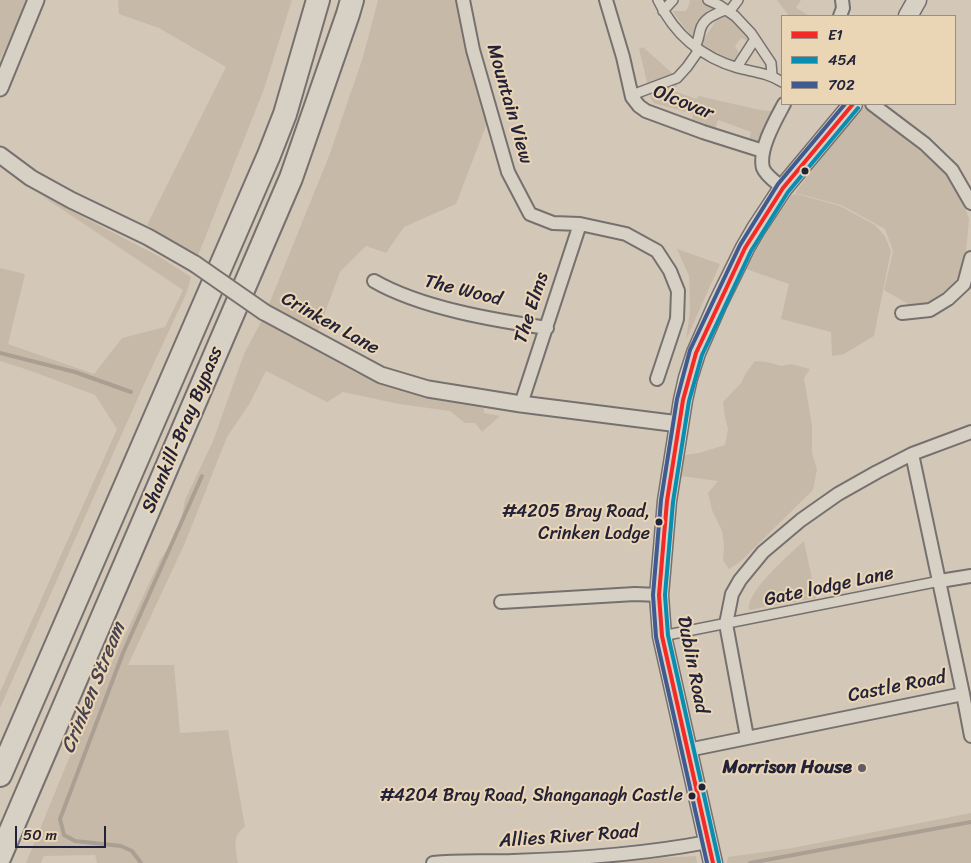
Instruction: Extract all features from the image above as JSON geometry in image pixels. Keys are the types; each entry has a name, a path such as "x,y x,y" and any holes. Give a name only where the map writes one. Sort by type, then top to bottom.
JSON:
{"highway":[{"name":"Shankill-Bray Bypass","path":"0,775 269,155 285,114 318,0"},
{"name":"Shankill-Bray Bypass","path":"0,856 291,178 352,0"}],"main road":[{"path":"909,15 918,0"},
{"name":"Dublin Road","path":"713,863 662,636 659,594 667,501 679,424 688,378 705,331 745,248 783,188 852,105"}],"street":[{"path":"0,88 36,0"},
{"name":"Mountain View","path":"463,0 473,50 508,172 530,214 553,223 580,224"},
{"name":"Olcovar","path":"606,0 632,95 639,106 702,132 763,151"},
{"path":"658,0 663,11 690,44 697,49 737,67 772,75 781,81"},
{"path":"663,11 673,0"},
{"path":"708,0 727,11 751,33 771,63 772,75"},
{"path":"632,95 677,78 687,68 697,49 700,29 705,21 711,16 727,11 738,0"},
{"path":"840,15 843,8 842,0"},
{"path":"737,67 755,39"},
{"path":"783,188 763,168 763,151 784,105"},
{"path":"873,105 925,144 952,170 971,203"},
{"name":"Crinken Lane","path":"0,155 30,178 148,237 195,264 264,312 381,375 428,389 521,404 679,424"},
{"path":"580,224 626,234 657,251 670,271 678,291 677,319 657,379"},
{"name":"The Elms","path":"521,404 580,224"},
{"path":"902,313 930,310 967,286 971,258"},
{"name":"The Wood","path":"374,281 392,292 435,305 489,319 546,328"},
{"path":"747,737 726,624 732,594 740,580 762,552 801,520 838,494 912,454 971,432"},
{"name":"Castle Road","path":"688,750 963,694 912,454"},
{"path":"940,581 971,576"},
{"name":"Gate lodge Lane","path":"662,636 940,581"},
{"path":"502,602 659,594"},
{"path":"963,694 971,736"},
{"name":"Allies River Road","path":"433,863 598,857 708,842"}],"shaded area":[{"path":"0,0 28,0 0,60"},
{"path":"118,0 292,0 264,89 197,258 147,225 226,67 159,28 119,14"},
{"path":"378,0 457,0 489,118 456,204 404,227 386,253 366,246 340,272 317,334 269,304 329,156 363,57"},
{"path":"689,0 705,0 718,8 695,41 672,11 686,11"},
{"path":"777,0 801,0 796,8 808,15 788,15"},
{"path":"726,12 753,39 750,42 741,38 735,46 740,55 736,62 700,44 721,14"},
{"path":"643,47 680,80 674,91 696,99 699,96 760,110 773,111 762,142 749,142 751,132 718,120 715,129 692,121 693,114 654,103 651,99 639,49"},
{"path":"861,105 942,168 962,199 969,219 965,264 954,284 933,299 915,308 884,290 893,251 885,229 841,205 795,193"},
{"path":"39,194 160,257 191,277 187,292 0,708 0,692 117,429 95,395 0,361 0,268 25,274 8,344 94,374 122,338 165,327 183,290"},
{"path":"797,194 840,206 875,225 885,236 891,251 874,336 844,354 832,356 831,332 781,319 789,284 746,269 771,225 792,195"},
{"path":"677,249 720,264 686,340 690,311 689,276"},
{"path":"262,320 356,373 436,400 484,408 484,413 500,416 482,432 475,423 465,423 450,411 399,404 343,392 327,402 266,371 250,403 227,437 185,543 128,665 174,665 180,733 228,730 245,827 236,838 238,863 97,863 95,855 44,856 41,863 26,863 81,729 160,560 179,532 185,500 213,441 244,354"},
{"path":"755,361 781,366 791,364 810,369 804,378 812,425 812,452 817,470 813,490 740,562 729,569 723,560 724,545 722,531 712,510 708,493 718,481 681,476 684,455 699,453 725,445 728,429 723,402 741,383"},
{"path":"804,541 816,598 749,610 754,593 770,573"},
{"path":"971,813 971,863 727,863 728,857 792,848"},
{"path":"696,856 697,863 571,863"}],"waterway":[{"name":"Crinken Stream","path":"0,353 75,372 131,392"},
{"name":"Crinken Stream","path":"141,863 132,851 121,846 75,841 64,835 60,819 123,653 202,476"},
{"path":"750,863 971,822"}],"transit line":[{"name":"702","path":"707,863 656,637 653,595 661,500 677,399 690,350 740,245 778,184 844,105"},
{"name":"E1","path":"713,863 662,636 659,595 667,501 683,400 696,353 745,248 783,188 852,105"},
{"name":"45A","path":"719,862 668,635 665,595 673,502 689,401 702,355 751,251 788,192 858,108"}],"place":[{"name":"#4205 Bray Road, Crinken Lodge","path":"659,522"},
{"name":"Morrison House","path":"862,768"},
{"name":"#4204 Bray Road, Shanganagh Castle","path":"692,796"}]}
